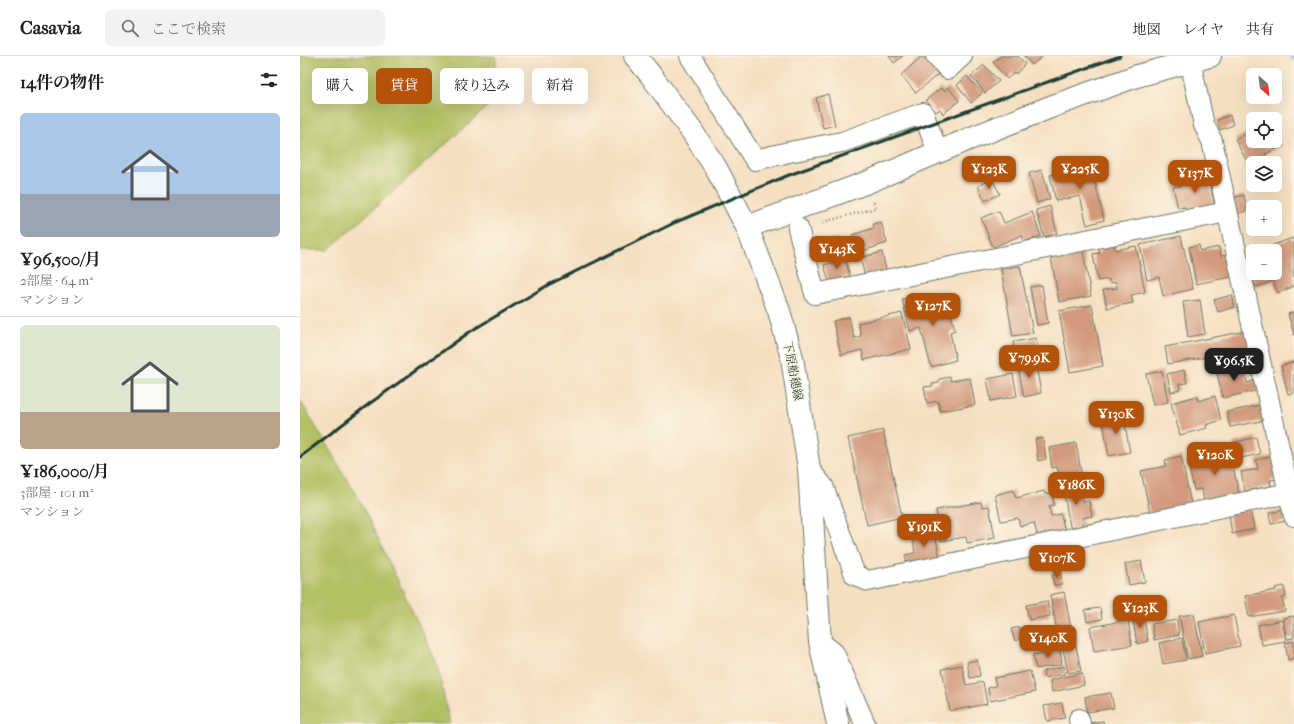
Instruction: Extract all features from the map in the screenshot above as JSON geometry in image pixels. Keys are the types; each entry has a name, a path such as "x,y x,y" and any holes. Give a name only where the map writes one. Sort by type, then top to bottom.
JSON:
{"main road":[{"name":"下原船穂線","path":"635,56 691,130 716,168 747,227 787,336 797,387 809,469 820,642 838,724"},
{"path":"747,227 868,182 1046,109 1137,76 1196,58"}],"street":[{"path":"690,56 755,160 842,142 923,113 938,152"},
{"path":"936,56 948,68 962,56"},
{"path":"1196,58 1204,125 1212,141 1294,516"},
{"path":"798,228 815,294 1227,212"},
{"path":"809,469 823,486 855,575 868,581 1289,493"},
{"path":"820,642 834,654 865,724"}],"green space":[{"path":"300,56 496,56 496,68 440,68 440,104 488,104 487,107 328,250 300,250"},
{"path":"300,400 361,503 436,661 450,724 300,724"}],"building":[{"path":"889,56 903,56 894,63"},
{"path":"922,56 938,74 916,93 901,75"},
{"path":"1001,56 1018,56 1025,64 1016,74 1015,72 1007,79 993,62"},
{"path":"1024,56 1043,56 1032,65"},
{"path":"984,65 999,81 985,93 971,76"},
{"path":"967,76 982,93 971,103 957,85"},
{"path":"948,87 959,101 943,114 940,109 936,112 926,100 941,88 944,91"},
{"path":"828,94 835,125 823,128 816,98"},
{"path":"1230,115 1233,125 1220,130 1217,120"},
{"path":"1246,134 1246,148 1278,148 1265,154 1266,156 1246,156 1246,160 1235,139"},
{"path":"1090,161 1104,220 1087,225 1080,196 1056,201 1050,175 1070,171 1069,166"},
{"path":"1042,170 1050,199 1037,203 1029,173"},
{"path":"1208,176 1215,205 1186,211 1185,207 1178,208 1173,187 1181,186 1180,183"},
{"path":"992,179 1000,194 985,201 978,186"},
{"path":"1244,195 1246,211 1235,214 1231,198"},
{"path":"1050,206 1057,233 1044,237 1036,210"},
{"path":"999,211 1004,223 1032,212 1041,236 1024,242 1022,235 993,247 981,218"},
{"path":"881,222 887,243 857,253 852,235 874,228 873,224"},
{"path":"1181,236 1193,289 1163,296 1159,277 1147,280 1140,245"},
{"path":"838,238 841,253 815,258 812,243"},
{"path":"1292,238 1294,242 1294,286 1278,293 1273,281 1256,287 1253,280 1282,280 1282,244 1276,244"},
{"path":"1115,244 1115,250 1136,246 1145,292 1131,295 1133,303 1107,308 1103,290 1117,288 1116,282 1110,283 1109,279 1098,281 1093,254 1100,253 1099,247"},
{"path":"1199,245 1200,251 1219,247 1221,256 1227,255 1231,277 1196,284 1189,247"},
{"path":"1083,251 1091,296 1059,302 1051,257"},
{"path":"882,252 886,270 865,276 860,258"},
{"path":"845,259 850,276 829,281 824,265"},
{"path":"1020,266 1033,333 1013,336 1001,269"},
{"path":"1042,285 1048,323 1037,325 1030,287"},
{"path":"946,294 955,330 950,332 956,360 931,367 921,328 910,331 902,299 912,297 913,302"},
{"path":"1232,295 1235,307 1218,312 1214,300"},
{"path":"1200,300 1205,334 1188,337 1183,302"},
{"path":"1092,305 1103,366 1070,372 1059,311"},
{"path":"1294,312 1294,335 1288,314"},
{"path":"902,313 911,349 864,360 862,350 841,355 833,321 849,317 854,338 861,336 858,323"},
{"path":"1246,331 1250,349 1168,364 1165,347"},
{"path":"1036,338 1038,350 1015,354 1013,342"},
{"path":"1028,361 1029,367 1036,366 1041,393 1024,397 1017,363"},
{"path":"1294,362 1294,393 1288,394 1281,366"},
{"path":"1227,363 1229,372 1244,368 1247,383 1256,380 1259,390 1223,398 1215,366"},
{"path":"1184,370 1187,383 1179,384 1180,390 1171,392 1167,374"},
{"path":"1162,371 1168,402 1153,405 1146,374"},
{"path":"1013,374 1017,396 991,401 987,379"},
{"path":"950,377 951,381 970,378 975,405 940,411 938,401 927,403 924,387 933,386 932,384 939,383 939,379"},
{"path":"1197,396 1198,401 1215,396 1221,420 1206,425 1207,428 1180,435 1171,403"},
{"path":"1260,405 1266,420 1230,427 1227,412"},
{"path":"1123,414 1130,452 1109,456 1102,417"},
{"path":"883,430 902,517 867,525 848,438"},
{"path":"1256,437 1260,454 1236,459 1233,443"},
{"path":"1043,438 1046,459 1038,461 1035,439"},
{"path":"1076,443 1082,478 1072,479 1071,472 1059,474 1057,467 1052,468 1049,448"},
{"path":"1229,448 1239,494 1204,502 1202,489 1194,490 1188,463 1216,457 1215,451"},
{"path":"1181,456 1191,504 1150,513 1141,471 1166,466 1165,460"},
{"path":"1273,456 1277,479 1270,480 1271,486 1245,491 1241,472 1258,469 1256,460"},
{"path":"1079,482 1083,502 1089,501 1092,516 1082,518 1084,528 1071,531 1062,485"},
{"path":"1013,490 1016,498 1044,491 1045,494 1052,493 1054,505 1049,506 1051,516 1061,514 1065,532 1038,538 1034,523 1020,526 1018,518 1001,521 995,495"},
{"path":"981,502 982,507 989,506 995,538 967,543 966,537 941,541 936,510"},
{"path":"1250,509 1254,529 1232,534 1229,514"},
{"path":"1284,510 1286,521 1271,524 1269,513"},
{"path":"934,530 940,558 907,565 905,555 915,553 912,535"},
{"path":"1141,561 1145,582 1129,585 1125,564"},
{"path":"1061,574 1062,584 1054,585 1052,575"},
{"path":"1284,586 1286,597 1282,598 1285,611 1249,617 1245,596 1276,590 1275,588"},
{"path":"1064,592 1071,628 1057,631 1050,595"},
{"path":"1047,601 1050,616 1029,620 1026,605"},
{"path":"1100,608 1102,619 1087,622 1085,610"},
{"path":"1143,614 1148,641 1137,644 1132,616"},
{"path":"1194,614 1202,656 1188,659 1179,616"},
{"path":"1234,615 1240,646 1205,653 1199,622"},
{"path":"1294,616 1294,638 1287,639 1283,618"},
{"path":"1128,620 1132,645 1094,651 1090,627"},
{"path":"1177,620 1179,635 1154,640 1152,624"},
{"path":"1282,620 1286,641 1262,645 1258,625"},
{"path":"1019,627 1023,638 1015,641 1011,629"},
{"path":"1182,638 1186,660 1163,664 1159,643"},
{"path":"1294,641 1294,658 1288,660 1285,643"},
{"path":"1076,646 1081,671 1068,673 1063,649"},
{"path":"1060,650 1062,664 1036,669 1033,655"},
{"path":"977,660 980,676 970,678 967,662"},
{"path":"962,665 966,685 983,682 987,704 950,711 942,669"},
{"path":"1064,666 1065,674 1044,678 1043,671"},
{"path":"1030,671 1035,692 990,701 988,688 996,686 994,678"},
{"path":"1082,673 1084,685 1052,692 1050,680"},
{"path":"1111,693 1114,708 1087,712 1085,697"},
{"path":"1062,703 1065,718 1047,721 1044,706"},
{"path":"1103,721 1104,724 1088,724 1088,723"}],"railway":[{"path":"300,457 369,404 471,331 548,285 676,222 789,175 1120,56"}]}
